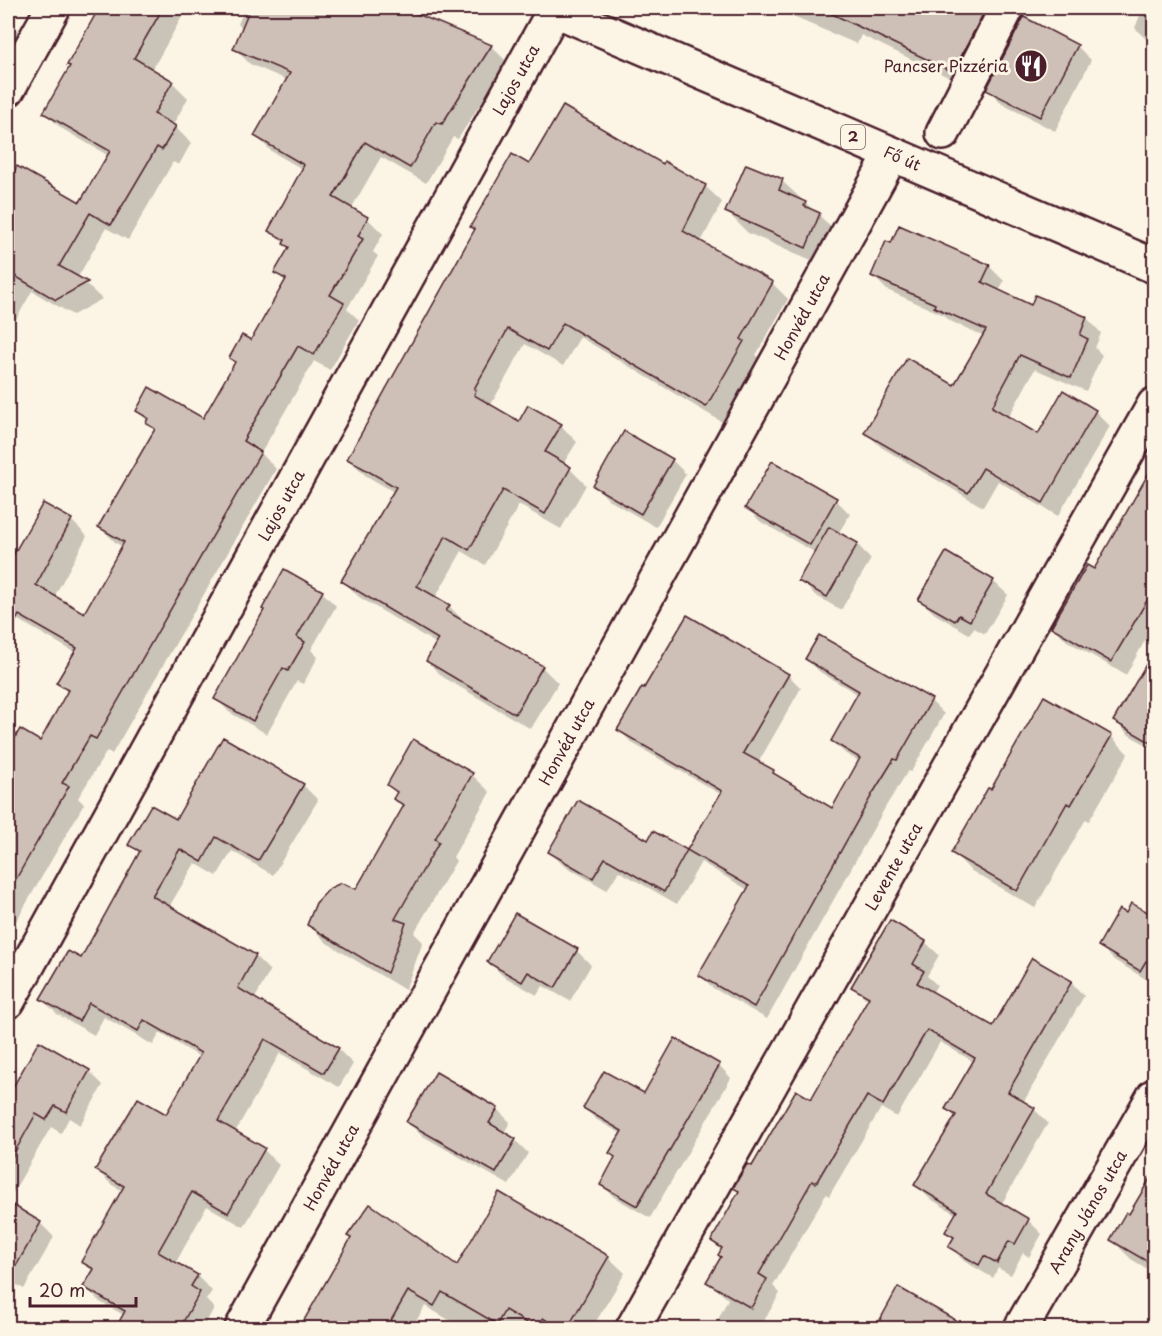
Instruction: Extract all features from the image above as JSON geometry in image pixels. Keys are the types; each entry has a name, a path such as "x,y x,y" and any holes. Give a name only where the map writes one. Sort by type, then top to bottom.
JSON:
{"street":[{"path":"8,89 53,8"},
{"name":"Fő út","path":"553,8 1155,266"},
{"name":"Lajos utca","path":"8,1001 553,8"},
{"path":"943,132 1007,8"},
{"name":"Honvéd utca","path":"242,1329 892,154"},
{"name":"Levente utca","path":"633,1329 1155,405"},
{"name":"Arany János utca","path":"1021,1329 1155,1096"}],"building":[{"path":"99,8 163,8 134,58 173,81 154,114 176,126 162,150 157,147 111,225 90,213 59,266 88,282 56,300 8,272 8,182 17,166 80,202 110,151 43,113"},
{"path":"250,8 403,8 492,45 442,124 436,122 410,168 365,142 333,197 368,217 358,236 363,239 330,295 344,303 314,355 298,346 243,441 261,452 96,739 90,736 62,783 69,786 8,893 8,750 20,729 40,741 68,690 56,683 77,648 19,615 8,636 8,564 43,503 72,519 36,585 84,613 124,542 98,527 155,429 146,423 148,418 136,411 149,387 203,418 235,362 229,358 242,335 251,340 286,279 274,273 289,247 283,244 285,240 268,231 304,165 254,136 290,73 233,49"},
{"path":"820,8 986,8 953,72"},
{"name":"Pancser Pizzéria","path":"1024,17 1078,45 1040,117 986,90"},
{"path":"563,106 663,164 664,161 706,185 683,231 773,282 741,339 744,341 706,407 563,323 547,351 508,329 474,389 476,390 474,395 519,421 528,405 562,424 545,452 571,467 545,514 503,490 469,550 446,536 417,586 450,605 446,611 543,666 515,714 426,661 438,639 341,581 396,487 347,459 475,229 470,227 512,154 529,164"},
{"path":"746,164 783,179 779,190 806,202 804,206 820,213 806,248 725,212"},
{"path":"899,225 990,265 982,282 1031,305 1035,295 1087,317 1080,335 1088,339 1071,378 1020,355 992,407 1038,434 1063,390 1096,410 1043,503 983,468 968,493 864,433 907,358 954,385 986,330 934,307 935,304 871,276 886,241 891,243"},
{"path":"624,431 673,459 641,514 593,486"},
{"path":"772,461 837,498 810,545 745,508"},
{"path":"1155,462 1155,587 1111,662 1051,627 1087,565 1094,569"},
{"path":"829,527 858,543 827,597 798,581"},
{"path":"946,552 994,580 970,621 959,615 955,621 918,600"},
{"path":"284,569 323,591 297,637 305,642 288,671 283,668 253,721 214,699 264,610 262,609"},
{"path":"687,615 789,674 743,753 774,770 773,773 832,808 860,758 831,741 859,691 805,659 819,635 932,699 897,760 894,759 873,793 754,1007 698,975 749,886 687,850 722,791 617,730"},
{"path":"1155,649 1155,745 1113,721"},
{"path":"1044,696 1112,735 1071,805 1067,803 1017,891 951,853"},
{"path":"223,737 304,784 258,861 216,837 202,862 180,849 152,896 256,955 238,988 339,1048 324,1073 265,1039 218,1121 265,1148 228,1213 192,1192 158,1252 198,1275 191,1286 200,1292 179,1329 115,1329 125,1311 83,1287 94,1269 81,1262 124,1186 95,1170 138,1098 166,1114 201,1053 144,1020 138,1031 89,1003 79,1021 40,999 68,951 81,958 140,851 128,845 151,805 176,819"},
{"path":"413,739 473,773 435,839 439,842 395,919 406,923 387,973 307,925 316,903 330,888 341,883 356,889 404,805 393,799 397,792 387,785"},
{"path":"578,800 648,840 653,831 687,850 664,892 605,858 593,878 548,852"},
{"path":"1131,903 1155,916 1155,966 1146,961 1140,971 1098,946 1119,909 1126,913"},
{"path":"515,913 578,949 555,988 528,972 522,982 487,962"},
{"path":"890,920 926,941 913,964 924,971 917,983 993,1026 1032,958 1072,981 1008,1092 1035,1108 986,1194 1029,1219 1015,1244 1009,1241 997,1263 984,1256 979,1265 948,1247 954,1237 945,1232 957,1211 914,1185 956,1115 945,1109 975,1058 927,1030 883,1105 867,1096 816,1183 812,1181 759,1274 767,1279 751,1308 706,1282 721,1257 718,1255 722,1248 711,1241 739,1191 733,1188 747,1164 752,1166 796,1090 811,1099 869,997 851,987"},
{"path":"675,1038 720,1064 637,1206 600,1185 615,1157 609,1153 622,1131 583,1108 604,1071 644,1093"},
{"path":"39,1041 90,1070 66,1112 55,1106 46,1120 36,1114 8,1164 8,1096"},
{"path":"436,1072 498,1108 489,1123 516,1139 496,1173 406,1122"},
{"path":"1155,1170 1155,1266 1110,1240 1126,1212 1129,1214"},
{"path":"499,1192 609,1256 567,1329 561,1329 543,1318 537,1329 505,1310 497,1324 442,1292 434,1306 408,1291 386,1329 299,1329 351,1238 347,1236 370,1204 457,1265"},
{"path":"8,1202 41,1222 8,1280"},
{"path":"898,1287 971,1329 875,1329"}],"place":[{"name":"Pancser Pizzéria","path":"1031,66"}]}
